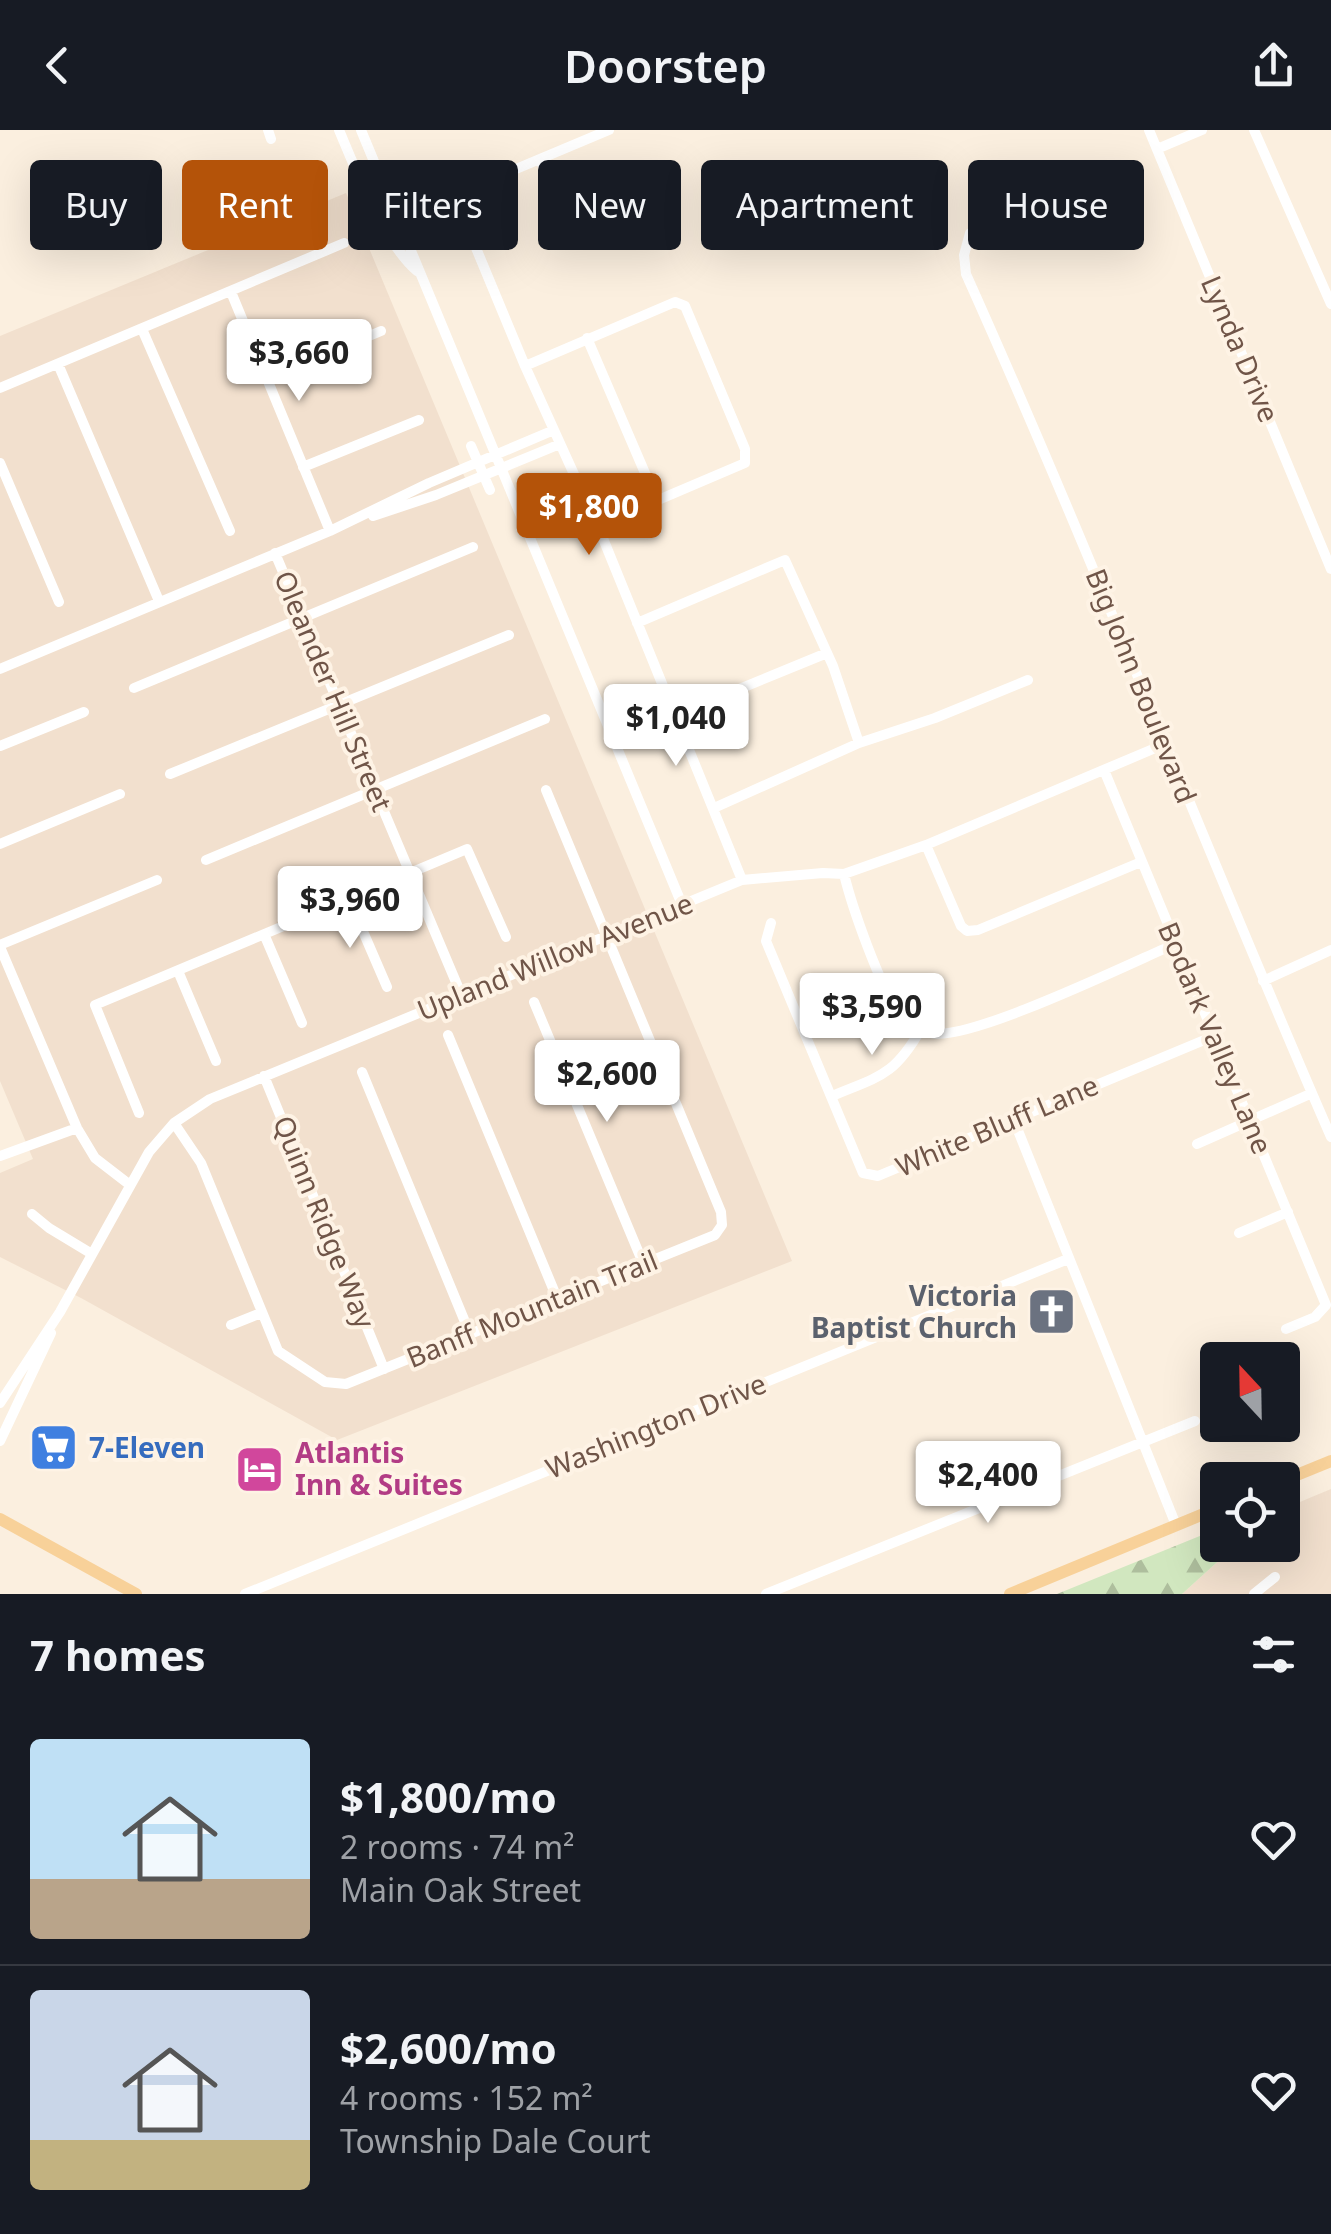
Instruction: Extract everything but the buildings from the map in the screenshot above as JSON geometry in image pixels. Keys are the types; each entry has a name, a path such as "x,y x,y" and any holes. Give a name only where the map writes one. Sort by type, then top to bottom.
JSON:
{"main road":[{"path":"1300,1474 1331,1461"},
{"path":"1010,1594 1200,1516"},
{"path":"0,1519 136,1594"}],"street":[{"path":"338,130 351,160"},
{"path":"362,130 417,271 683,907"},
{"path":"540,160 610,130"},
{"name":"Lynda Drive","path":"1148,130 1331,569"},
{"path":"1157,149 1202,130"},
{"path":"1254,130 1331,304"},
{"path":"360,160 372,155"},
{"path":"538,161 454,196 598,526 742,880"},
{"name":"Big John Boulevard","path":"968,240 964,255 966,274 1101,582 1263,981 1331,1136"},
{"path":"0,388 344,244"},
{"path":"398,250 417,271"},
{"path":"230,292 330,531"},
{"path":"525,366 681,302 686,306 746,456 740,467 598,526"},
{"path":"142,329 230,531"},
{"path":"267,379 382,331"},
{"path":"588,338 657,501"},
{"path":"58,364 158,602"},
{"path":"303,467 419,420"},
{"path":"330,531 554,430"},
{"path":"0,669 330,531 560,444"},
{"path":"471,446 490,490"},
{"path":"0,463 59,602"},
{"path":"134,688 473,547"},
{"name":"Oleander Hill Street","path":"276,553 461,994"},
{"path":"637,624 785,560 827,652 859,744"},
{"path":"170,774 509,635"},
{"path":"676,716 827,652"},
{"path":"714,808 859,744 1028,680"},
{"path":"0,746 84,712"},
{"path":"206,860 545,719"},
{"name":"Upland Willow Avenue","path":"3,1398 60,1312 149,1152 174,1123 210,1098 742,880 844,874 1153,749"},
{"name":"Bodark Valley Lane","path":"1104,770 1326,1305 1314,1317 1286,1329"},
{"path":"546,790 608,937"},
{"path":"0,844 120,794"},
{"path":"926,844 961,926 967,931 978,930 1141,862"},
{"path":"140,1113 96,1005 467,849 506,937"},
{"path":"844,874 850,900 898,1010 922,1029 947,1034 963,1032 1175,944"},
{"path":"130,1184 95,1158 76,1128 0,946 157,880"},
{"path":"349,899 387,987"},
{"name":"White Bluff Lane","path":"771,923 766,940 864,1173 878,1176 1214,1036"},
{"path":"264,934 302,1023"},
{"name":"Banff Mountain Trail","path":"260,1314 278,1352 325,1382 346,1384 715,1235 722,1225 721,1212 608,937"},
{"path":"1263,981 1331,950"},
{"path":"178,971 216,1061"},
{"path":"534,1002 643,1263"},
{"path":"832,1096 895,1066 922,1029"},
{"path":"448,1035 557,1298"},
{"path":"362,1072 470,1334"},
{"name":"Quinn Ridge Way","path":"264,1076 384,1369"},
{"path":"1197,1144 1310,1094"},
{"path":"1014,1118 1176,1526"},
{"path":"174,1123 201,1163 260,1314 230,1325"},
{"path":"0,1156 76,1128"},
{"path":"1239,1233 1288,1212"},
{"path":"32,1214 92,1254"},
{"name":"Washington Drive","path":"245,1594 1068,1259"},
{"name":"Upland Willow Avenue","path":"0,1441 60,1312"},
{"path":"3,1398 20,1402"},
{"path":"766,1594 1195,1421"},
{"path":"1254,1594 1275,1577"}],"shaded area":[{"path":"346,193 348,250 370,250 792,1261 337,1440 0,1257 0,1173 33,1159 0,1081 0,336 208,250 328,250 328,200"},
{"path":"1331,1489 1331,1594 1182,1594 1217,1562 1300,1562 1300,1502"}],"green space":[{"path":"1200,1536 1200,1562 1217,1562 1182,1594 1057,1594"}],"place":[{"name":"Victoria Baptist Church","path":"1052,1312"},
{"name":"7-Eleven","path":"54,1448"},
{"name":"Atlantis Inn & Suites","path":"260,1469"}]}
